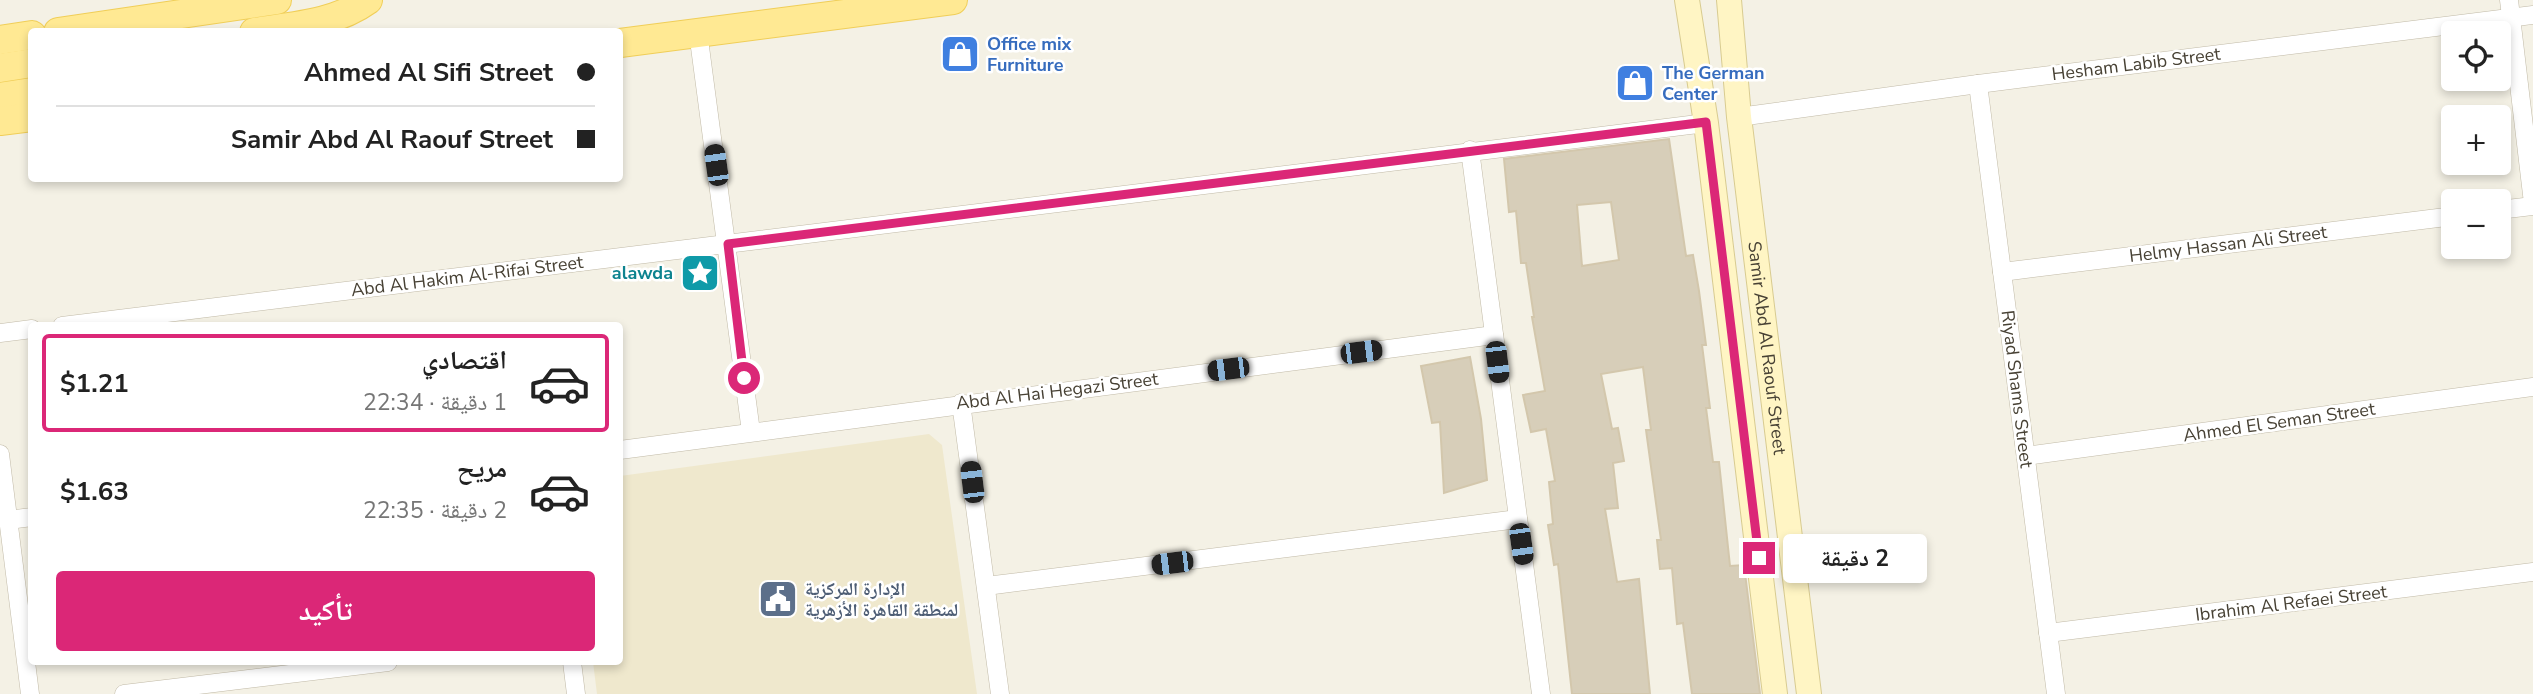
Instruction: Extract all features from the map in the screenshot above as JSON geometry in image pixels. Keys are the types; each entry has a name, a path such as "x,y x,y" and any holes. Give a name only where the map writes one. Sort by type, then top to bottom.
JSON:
{"main road":[{"path":"85,28 277,0"},
{"path":"281,28 339,16 368,0"},
{"path":"623,43 953,0"},
{"path":"0,40 28,36"},
{"path":"0,68 28,64"},
{"path":"0,97 28,93"},
{"path":"0,121 28,118"}],"street":[{"name":"Samir Abd Al Raouf Street","path":"1686,0 1706,122 1775,694"},
{"name":"Samir Abd Al Raouf Street","path":"1729,0 1739,117 1809,694"},
{"path":"2510,9 2533,205 2511,208"},
{"name":"Hesham Labib Street","path":"1739,117 2510,9 2533,15"},
{"path":"698,33 751,432"},
{"name":"Riyad Shams Street","path":"1978,84 2056,694"},
{"name":"Abd Al Hakim Al-Rifai Street","path":"94,322 1706,122"},
{"path":"1470,150 1541,694"},
{"name":"Helmy Hassan Ali Street","path":"2002,272 2441,218"},
{"path":"0,333 28,330"},
{"name":"Abd Al Hai Hegazi Street","path":"623,450 961,403 1494,335"},
{"name":"Ahmed El Seman Street","path":"2025,456 2533,387"},
{"path":"961,403 1000,694"},
{"path":"0,454 30,694"},
{"path":"8,520 28,518"},
{"path":"986,586 1518,519"},
{"name":"Ibrahim Al Refaei Street","path":"2048,634 2533,572"},
{"path":"124,694 363,665"},
{"path":"572,665 576,694"}],"shaded area":[{"path":"929,434 942,445 977,694 597,694 593,665 623,665 623,476"}],"building":[{"path":"1669,139 1686,256 1693,255 1699,291 1710,408 1706,408 1713,462 1719,462 1730,566 1744,565 1760,694 1692,694 1683,623 1677,624 1672,568 1660,569 1657,540 1661,540 1646,430 1651,430 1643,367 1601,374 1612,429 1618,428 1624,461 1613,463 1618,508 1605,509 1617,582 1639,579 1650,694 1572,694 1558,564 1554,565 1548,525 1553,524 1549,482 1555,481 1546,429 1531,432 1523,395 1545,391 1526,263 1521,263 1516,211 1509,212 1504,159","holes":["1611,202 1619,260 1582,266 1577,205"]},
{"path":"1470,357 1481,419 1487,480 1444,493 1440,422 1432,423 1421,366"}],"place":[{"name":"Office mix Furniture","path":"960,54"},
{"name":"The German Center","path":"1635,83"},
{"name":"alawda","path":"700,273"},
{"name":"الإدارة المركزية لمنطقة القاهرة الأزهرية","path":"778,599"}],"route":[{"path":"744,378 728,244 1706,122 1759,558"}]}
